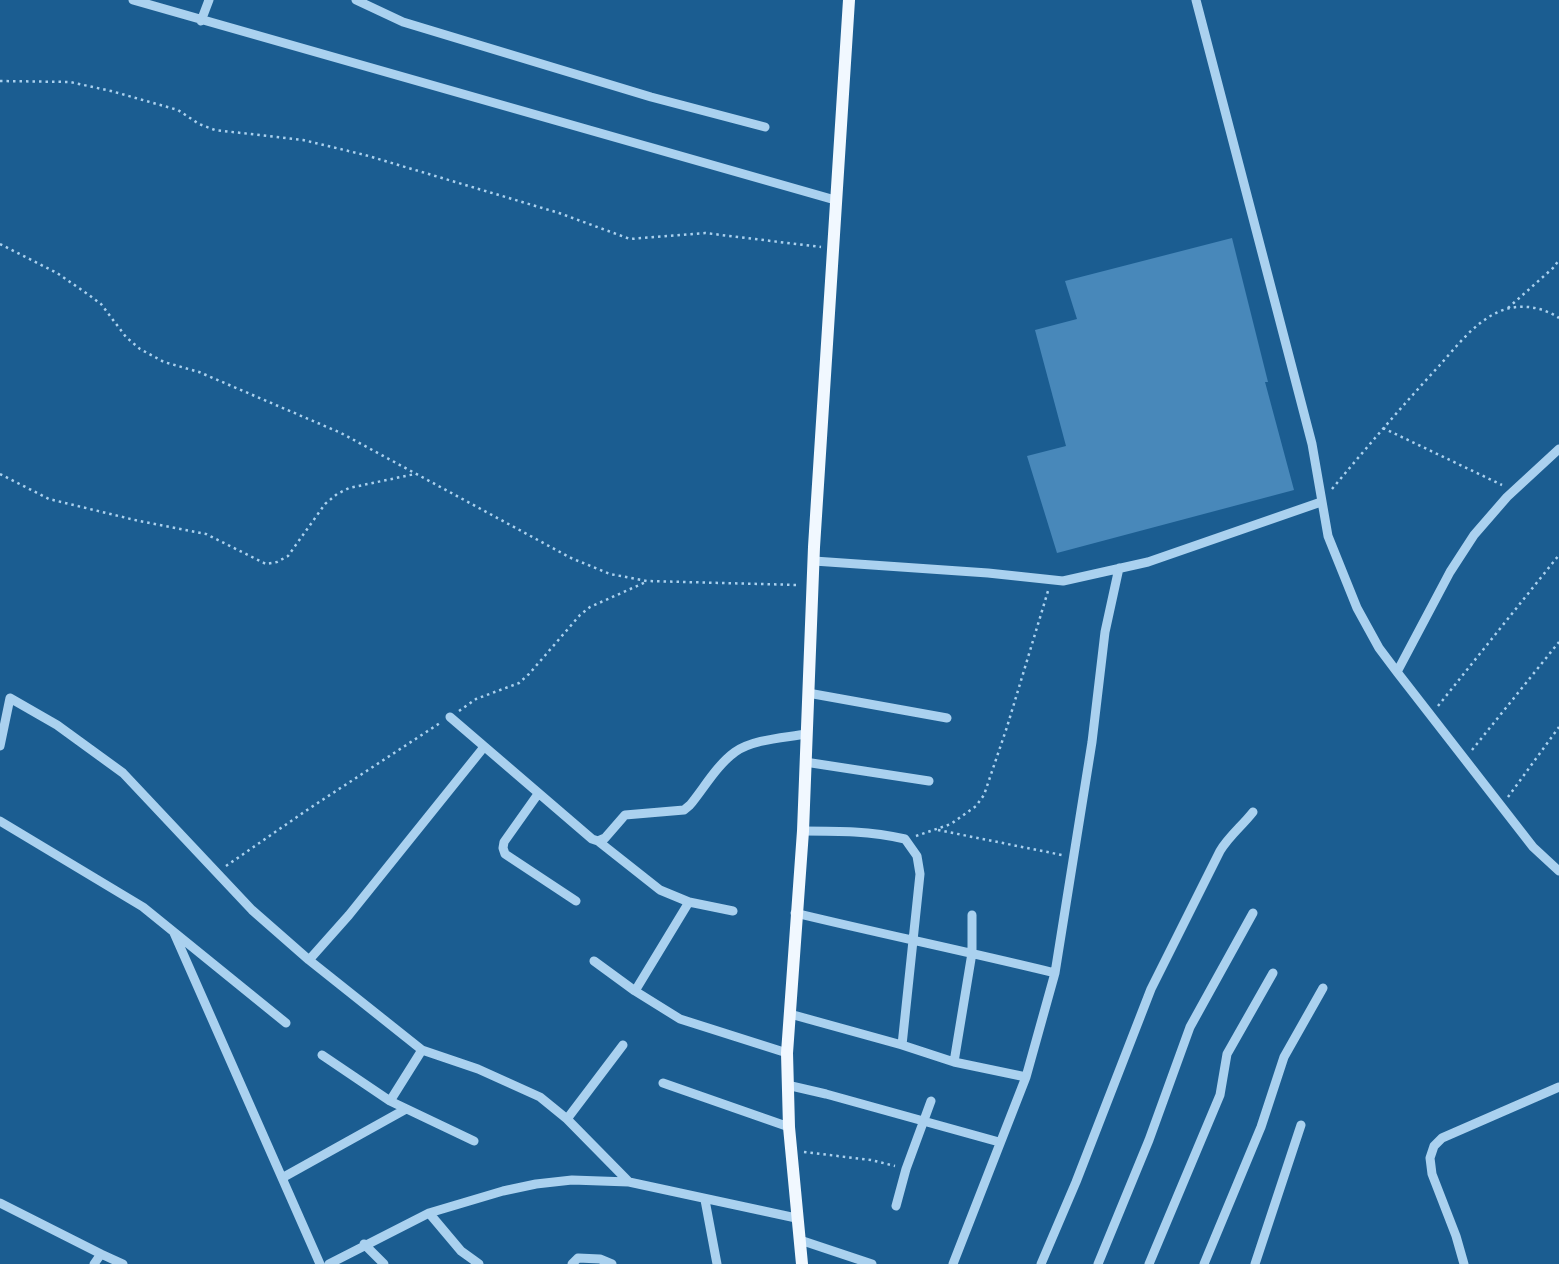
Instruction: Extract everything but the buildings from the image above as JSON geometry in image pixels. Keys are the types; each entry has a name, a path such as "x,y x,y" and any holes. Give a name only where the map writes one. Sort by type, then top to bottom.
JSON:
{"main road":[{"path":"802,1264 796,1218 789,1126 787,1053 802,832 812,586 849,0"}],"street":[{"path":"133,0 201,21 835,200"},
{"path":"201,21 208,0"},
{"path":"356,0 403,22 651,97 765,127"},
{"path":"1196,0 1310,435 1328,536 1346,586 1380,648 1396,672 1533,847 1559,871"},
{"path":"1396,672 1450,572 1474,535 1515,490 1559,449"},
{"path":"814,561 988,573 1064,581 1148,562 1321,502"},
{"path":"953,1264 999,1142 1026,1077 1055,973 1092,742 1105,632 1119,568"},
{"path":"808,693 947,718"},
{"path":"0,746 10,698 57,725 123,773 252,910 309,960 422,1050 478,1069 540,1097 567,1119 629,1182"},
{"path":"450,717 592,839 660,890 689,902 733,910"},
{"path":"598,842 605,838 625,815 684,810 725,761 736,751 757,744 806,734"},
{"path":"309,960 350,915 484,747"},
{"path":"805,762 929,781"},
{"path":"538,794 504,842 503,848 506,854 576,901"},
{"path":"1041,1264 1076,1182 1151,989 1228,837 1240,828 1253,812"},
{"path":"0,821 143,908 286,1023"},
{"path":"802,832 869,832 905,839 917,856 920,874 902,1045"},
{"path":"635,991 689,902"},
{"path":"1098,1264 1149,1140 1190,1027 1253,912"},
{"path":"795,913 913,942 972,953 1055,973"},
{"path":"954,1062 972,953 972,915"},
{"path":"174,933 320,1264"},
{"path":"594,961 635,991 665,1010 695,1025 787,1053"},
{"path":"1150,1264 1220,1094 1227,1054 1273,973"},
{"path":"1204,1264 1261,1127 1284,1057 1323,988"},
{"path":"790,1014 902,1045 954,1062 1026,1077"},
{"path":"567,1119 624,1044"},
{"path":"390,1101 422,1050"},
{"path":"322,1055 390,1101 474,1141"},
{"path":"662,1083 789,1126"},
{"path":"787,1085 999,1142"},
{"path":"1464,1264 1456,1236 1432,1174 1430,1158 1434,1146 1442,1138 1559,1087"},
{"path":"896,1206 906,1169 931,1101"},
{"path":"282,1178 406,1109"},
{"path":"1255,1264 1301,1125"},
{"path":"329,1264 364,1244 429,1213 503,1191 536,1184 572,1180 629,1182 705,1200 796,1218"},
{"path":"705,1200 717,1264"},
{"path":"0,1203 123,1264"},
{"path":"429,1213 461,1251 479,1264"},
{"path":"800,1240 872,1264"},
{"path":"364,1244 384,1264"},
{"path":"94,1264 101,1254"},
{"path":"572,1264 578,1258 600,1259 612,1264"}],"path":[{"path":"0,80 70,82 111,91 178,110 199,124 215,130 303,140 365,155 559,212 630,239 705,233 832,249"},
{"path":"0,244 57,273 101,304 126,337 140,350 164,362 199,372 341,433 571,558 610,574 647,581 812,586"},
{"path":"1506,310 1522,292 1553,268 1559,260"},
{"path":"1321,502 1383,428 1464,338 1484,320 1520,306 1553,314 1559,318"},
{"path":"1383,428 1515,490"},
{"path":"0,474 49,498 139,521 206,534 266,564 278,562 288,556 325,504 337,494 349,488 416,474"},
{"path":"1431,715 1559,555"},
{"path":"905,839 951,824 976,806 984,795 1007,727 1051,580"},
{"path":"216,873 310,808 476,699 519,683 529,674 580,614 590,607 647,581"},
{"path":"1465,758 1559,642"},
{"path":"1502,807 1559,727"},
{"path":"936,830 1074,857"},
{"path":"791,1151 820,1152 871,1160 906,1169"}]}
